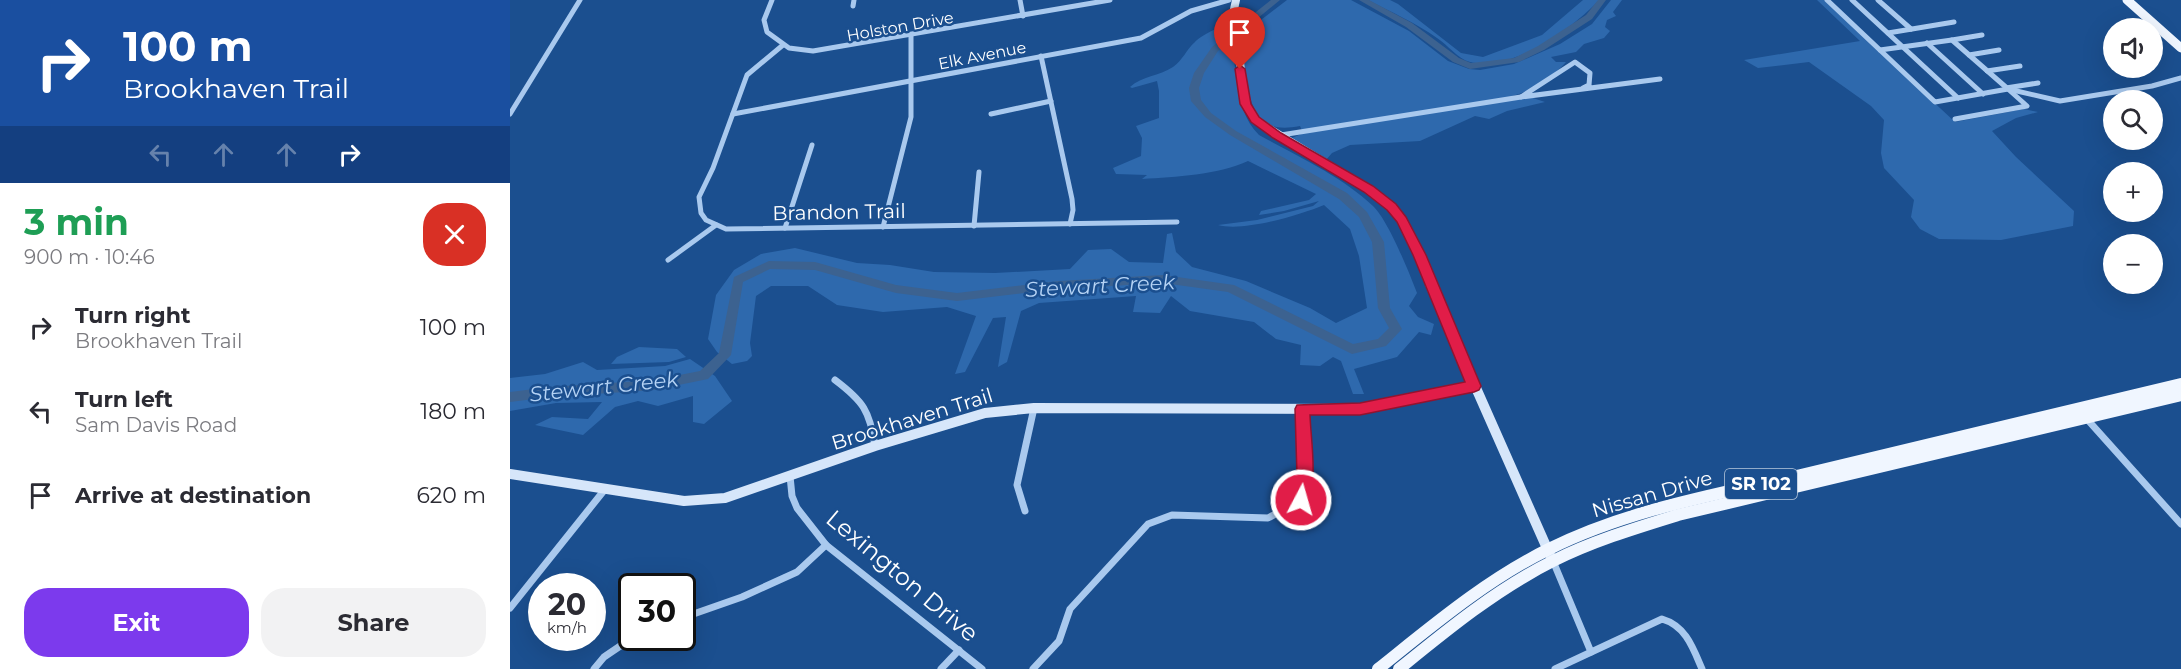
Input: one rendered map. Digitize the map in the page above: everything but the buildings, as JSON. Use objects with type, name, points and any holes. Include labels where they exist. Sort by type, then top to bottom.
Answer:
[{"type":"main road","points":[[2127,0],[2181,48]]},
{"type":"main road","points":[[2134,0],[2181,43]]},
{"type":"main road","name":"Nissan Drive","points":[[1378,669],[1493,582],[1550,555],[1678,516],[2081,413],[2181,384]]},
{"type":"main road","name":"Nissan Drive","points":[[2081,413],[2181,395]]},
{"type":"main road","name":"Nissan Drive","points":[[1399,669],[1448,629],[1550,555]]},
{"type":"street","points":[[510,114],[580,0]]},
{"type":"street","points":[[668,260],[716,225],[706,220],[701,213],[699,197],[713,168],[747,75],[783,45],[767,32],[764,20],[772,0]]},
{"type":"street","points":[[853,6],[854,0]]},
{"type":"street","points":[[1020,0],[1023,16]]},
{"type":"street","name":"Holston Drive","points":[[783,45],[813,51],[1110,0]]},
{"type":"street","name":"Elk Avenue","points":[[733,114],[1141,38],[1191,11],[1229,0]]},
{"type":"street","points":[[1236,0],[1233,17],[1249,111],[1255,120],[1277,136],[1368,189],[1392,207],[1402,220],[1592,652]]},
{"type":"street","points":[[1827,0],[1935,102],[2038,83]]},
{"type":"street","points":[[1852,0],[1958,98]]},
{"type":"street","points":[[1878,0],[1911,29]]},
{"type":"street","points":[[1887,33],[1954,22]]},
{"type":"street","points":[[1880,50],[1982,35]]},
{"type":"street","points":[[883,227],[911,117],[910,36]]},
{"type":"street","points":[[1952,40],[2027,106],[1955,119]]},
{"type":"street","points":[[1927,43],[1983,94]]},
{"type":"street","points":[[1969,55],[1999,50]]},
{"type":"street","points":[[1041,56],[1073,204],[1070,224]]},
{"type":"street","points":[[1521,96],[1575,62],[1590,73],[1589,85],[1583,88]]},
{"type":"street","points":[[1987,71],[2020,66]]},
{"type":"street","points":[[1277,136],[1521,96],[1660,78]]},
{"type":"street","points":[[2007,88],[2060,101],[2152,86],[2181,78]]},
{"type":"street","points":[[991,114],[1051,100]]},
{"type":"street","points":[[785,228],[812,145]]},
{"type":"street","points":[[974,226],[979,172]]},
{"type":"street","name":"Brandon Trail","points":[[716,225],[726,229],[1177,222]]},
{"type":"street","points":[[835,380],[861,399],[871,421],[875,446]]},
{"type":"street","name":"Brookhaven Trail","points":[[510,474],[684,501],[725,498],[875,446],[985,412],[1034,408],[1360,409],[1474,386]]},
{"type":"street","points":[[1025,510],[1017,485],[1034,408]]},
{"type":"street","points":[[1033,669],[1059,641],[1070,609],[1148,524],[1172,515],[1268,518],[1301,500],[1305,476],[1302,409]]},
{"type":"street","points":[[2081,413],[2181,524]]},
{"type":"street","name":"Lexington Drive","points":[[790,477],[792,496],[797,508],[826,545],[982,669]]},
{"type":"street","points":[[510,608],[606,488]]},
{"type":"street","points":[[696,613],[742,597],[797,572],[826,545]]},
{"type":"street","points":[[1555,669],[1662,619],[1671,620],[1680,627],[1702,669]]},
{"type":"street","points":[[594,669],[604,657],[618,648]]},
{"type":"street","points":[[941,669],[959,650]]},
{"type":"shaded area","points":[[1287,0],[1351,0],[1409,31],[1448,61],[1469,69],[1480,70],[1514,64],[1560,44],[1592,24],[1611,0],[1622,0],[1613,12],[1616,16],[1607,20],[1605,27],[1610,31],[1604,38],[1584,44],[1576,52],[1551,57],[1556,62],[1566,62],[1542,83],[1512,96],[1530,97],[1545,102],[1507,111],[1489,119],[1475,116],[1420,141],[1350,145],[1332,153],[1326,160],[1290,139],[1303,133],[1300,126],[1276,127],[1260,118],[1255,111],[1248,90],[1241,35]]},
{"type":"shaded area","points":[[1368,0],[1390,0],[1461,53],[1483,57],[1542,35],[1583,0],[1599,0],[1574,23],[1540,46],[1504,61],[1487,63],[1466,60],[1429,33]]},
{"type":"shaded area","points":[[1817,0],[1824,0],[1955,122],[2024,109],[2038,112],[2016,118],[1992,131],[2016,157],[2074,211],[2073,226],[2001,240],[1939,239],[1920,229],[1911,217],[1914,200],[1884,168],[1881,153],[1884,120],[1871,106],[1809,62],[1758,68],[1744,60],[1860,41]]},
{"type":"shaded area","points":[[1228,17],[1239,95],[1250,123],[1259,135],[1348,185],[1373,206],[1391,234],[1417,293],[1409,306],[1418,317],[1434,324],[1431,335],[1419,332],[1397,357],[1354,369],[1364,394],[1353,394],[1341,361],[1333,357],[1320,366],[1300,365],[1301,345],[1276,339],[1254,322],[1190,311],[1171,296],[1160,313],[1133,312],[1136,296],[1039,303],[1021,311],[1007,362],[998,367],[1006,317],[993,318],[965,372],[955,374],[976,316],[947,307],[883,312],[837,305],[808,286],[771,286],[756,296],[750,343],[752,356],[747,361],[732,364],[717,352],[708,339],[716,295],[734,270],[761,254],[795,248],[857,263],[890,265],[934,272],[995,273],[1070,269],[1088,250],[1111,249],[1129,262],[1163,263],[1167,234],[1172,233],[1176,252],[1192,267],[1246,281],[1310,308],[1336,323],[1367,308],[1359,256],[1350,229],[1324,205],[1287,218],[1257,224],[1229,227],[1218,225],[1257,220],[1313,206],[1319,201],[1259,215],[1261,211],[1309,200],[1316,194],[1248,161],[1210,172],[1142,179],[1147,175],[1116,174],[1113,168],[1141,156],[1142,138],[1136,126],[1159,118],[1157,81],[1130,87],[1140,80],[1173,67],[1197,40],[1224,26]]},
{"type":"shaded area","points":[[639,347],[677,349],[686,357],[669,362],[611,364],[617,357]]},
{"type":"shaded area","points":[[690,359],[715,376],[732,401],[704,424],[693,422],[693,396],[658,406],[638,401],[615,407],[583,435],[535,425],[552,417],[588,419],[602,402],[556,403],[510,411],[510,378],[545,374],[583,362],[597,370],[665,366]]},
{"type":"waterway","name":"Stewart Creek","points":[[510,397],[654,385],[704,375],[725,355],[738,280],[769,265],[815,266],[896,289],[957,297],[1059,285],[1163,279],[1230,288],[1352,349],[1382,343],[1396,329],[1384,308],[1378,242],[1363,215],[1343,196],[1233,133],[1208,115],[1196,101],[1194,88],[1199,73],[1215,49],[1276,0]]},
{"type":"waterway","name":"Stewart Creek","points":[[1363,0],[1409,25],[1456,60],[1470,66],[1516,60],[1541,48],[1589,17],[1602,0]]},
{"type":"route","points":[[1240,69],[1246,104],[1255,120],[1277,136],[1380,197],[1402,220],[1474,386],[1360,409],[1302,409],[1305,476],[1301,500]]}]
